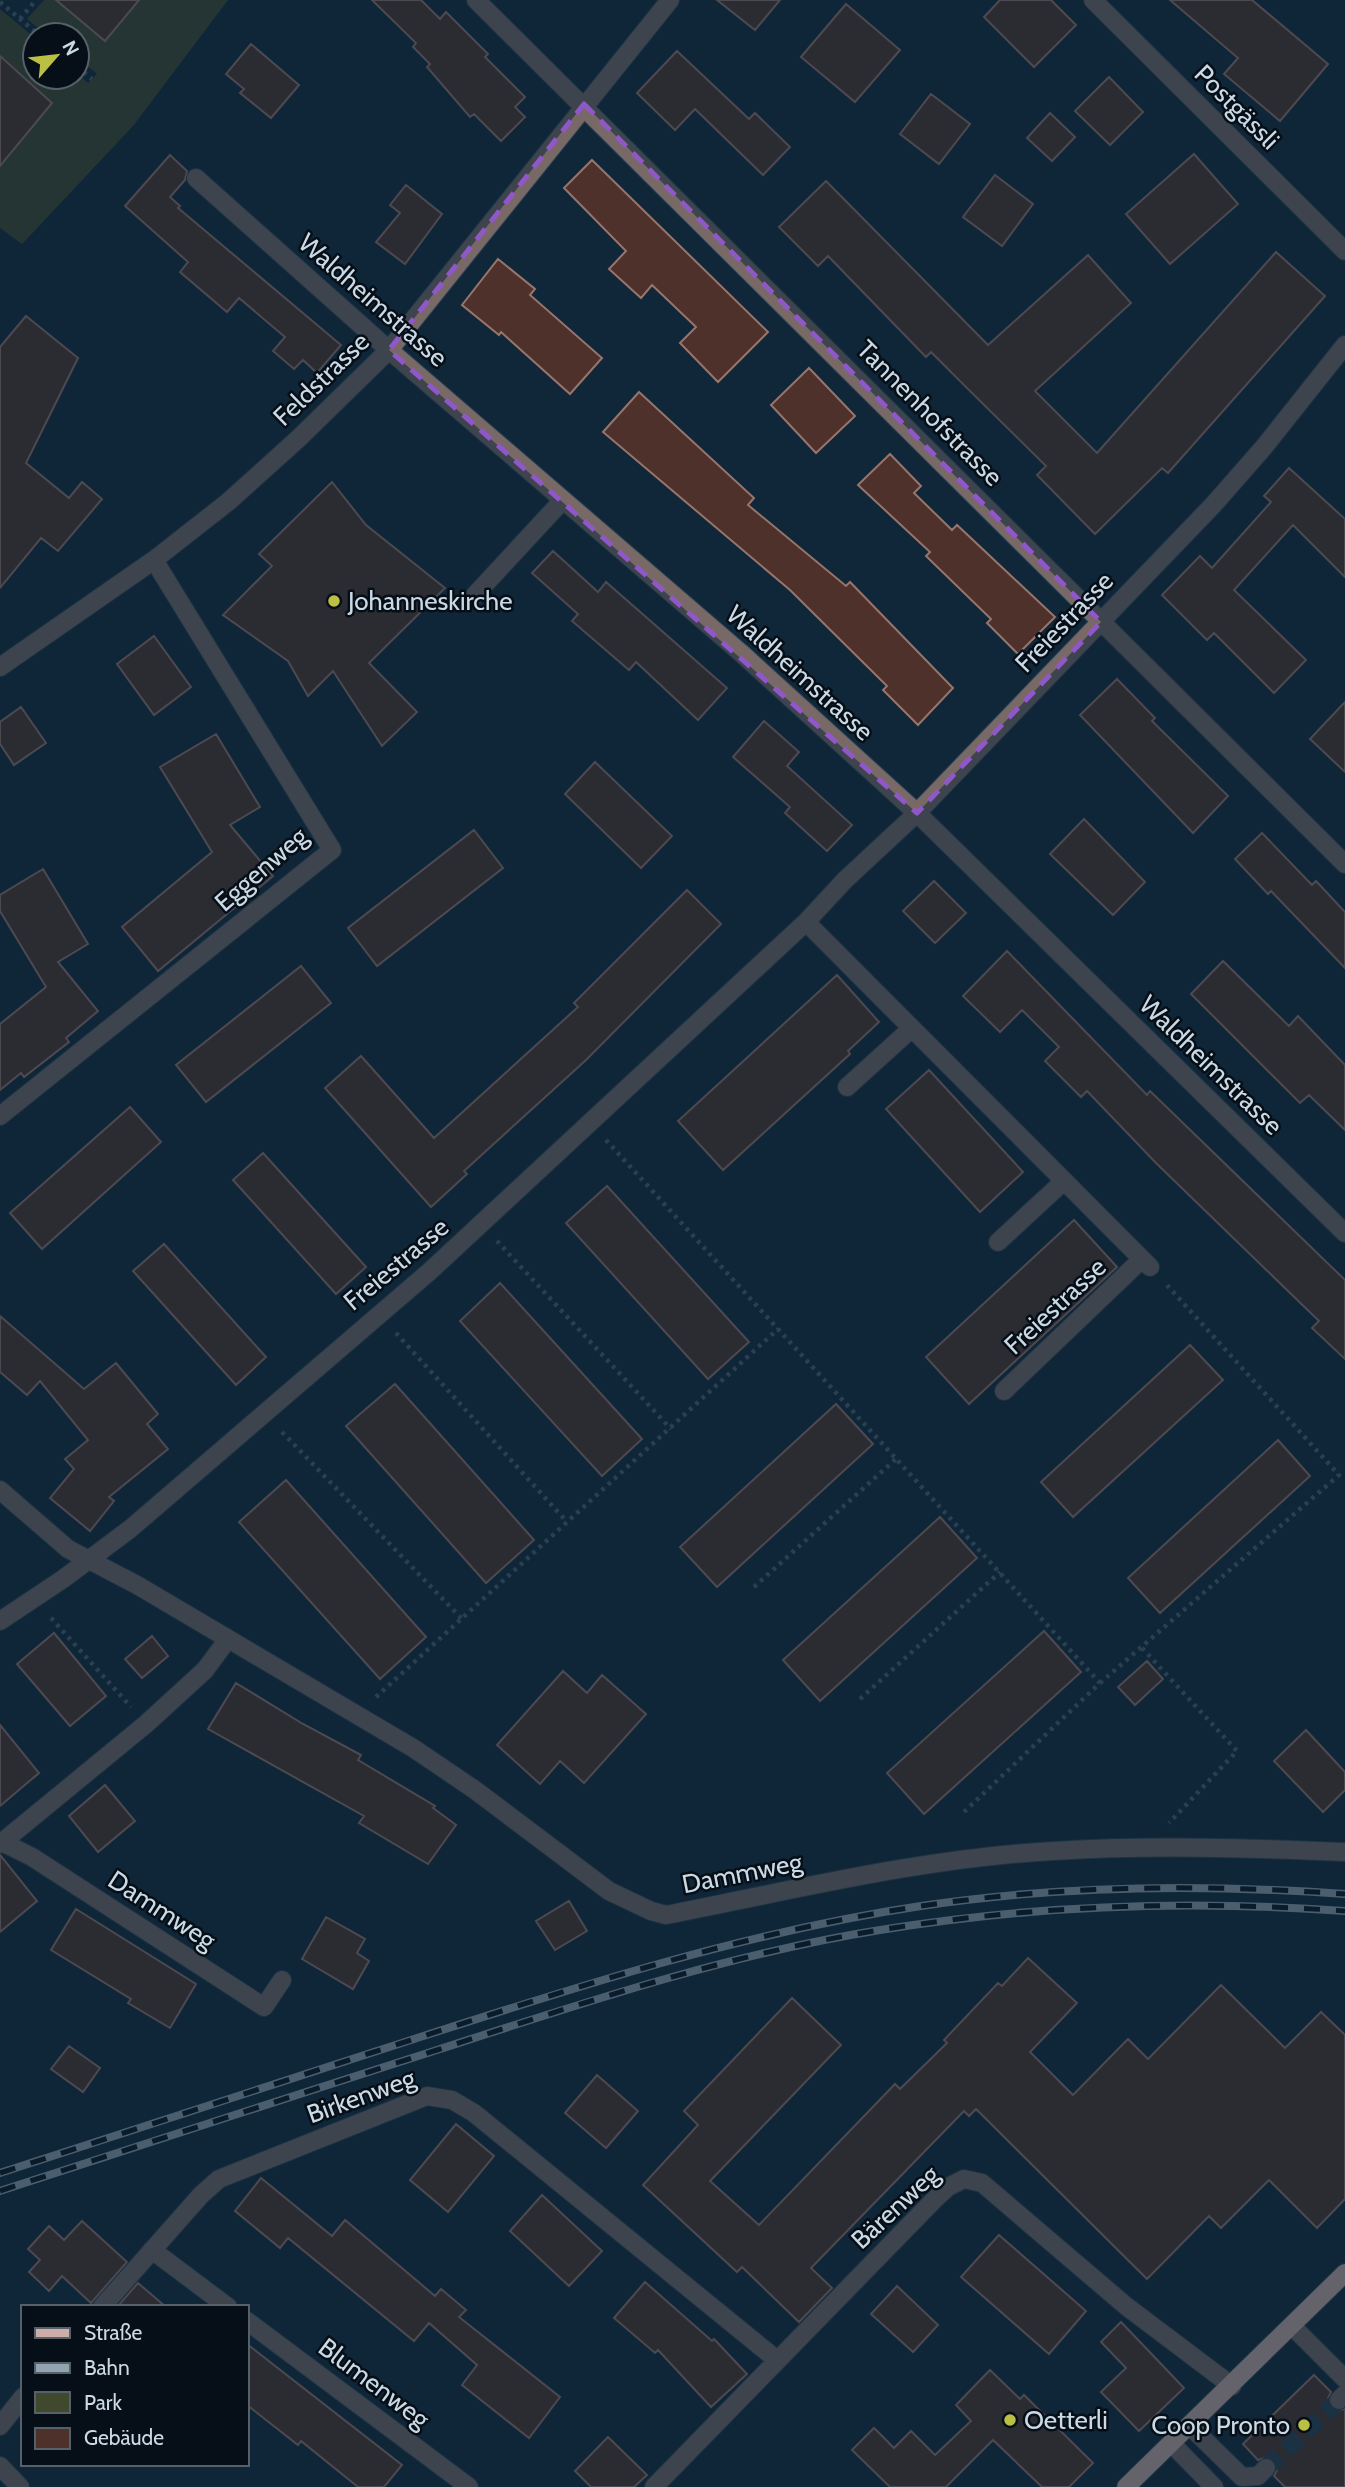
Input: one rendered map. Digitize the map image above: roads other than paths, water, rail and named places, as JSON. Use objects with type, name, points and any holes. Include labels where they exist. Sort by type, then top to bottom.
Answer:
[{"type":"main road","points":[[1126,2487],[1191,2427],[1345,2273]]},
{"type":"street","name":"Tannenhofstrasse","points":[[477,0],[1345,864]]},
{"type":"street","name":"Feldstrasse","points":[[0,667],[154,560],[289,447],[388,350],[670,0]]},
{"type":"street","name":"Postgässli","points":[[1093,0],[1345,251]]},
{"type":"street","name":"Waldheimstrasse","points":[[196,178],[388,350],[741,653],[918,813],[1345,1233]]},
{"type":"street","name":"Freiestrasse","points":[[0,1621],[88,1561],[482,1225],[589,1122],[806,922],[845,880],[918,813],[1056,665],[1101,622],[1264,447],[1345,345]]},
{"type":"street","points":[[474,596],[562,501]]},
{"type":"street","name":"Eggenweg","points":[[0,1116],[332,850],[154,560]]},
{"type":"street","name":"Freiestrasse","points":[[806,922],[1146,1263],[1004,1391]]},
{"type":"street","points":[[847,1087],[911,1029]]},
{"type":"street","points":[[998,1242],[1064,1181]]},
{"type":"street","points":[[0,1490],[68,1549],[88,1561]]},
{"type":"street","name":"Dammweg","points":[[88,1561],[137,1585],[356,1715],[475,1790],[609,1891],[651,1911],[666,1915],[907,1867],[1051,1851],[1146,1847],[1345,1852]]},
{"type":"street","name":"Dammweg","points":[[228,1639],[205,1670],[146,1724],[1,1843],[32,1857],[264,2007],[282,1980]]},
{"type":"street","name":"Birkenweg","points":[[104,2305],[201,2195],[233,2171],[427,2096],[452,2100],[474,2113],[777,2361]]},
{"type":"street","name":"Bärenweg","points":[[654,2487],[934,2200],[964,2179],[982,2183],[1126,2306],[1232,2386]]},
{"type":"street","points":[[152,2250],[225,2305]]},
{"type":"street","name":"Blumenweg","points":[[248,2322],[469,2487]]},
{"type":"street","points":[[1292,2326],[1345,2379]]},
{"type":"street","points":[[0,2426],[21,2400]]},
{"type":"street","points":[[1191,2427],[1242,2477],[1258,2476],[1266,2468]]},
{"type":"street","points":[[1172,2444],[1214,2487]]},
{"type":"street","points":[[0,2466],[20,2487]]},
{"type":"tunnel","points":[[1266,2468],[1339,2400]]},
{"type":"railway","points":[[0,2173],[537,2000],[663,1962],[791,1930],[921,1906],[1080,1890],[1186,1888],[1345,1894]]},
{"type":"railway","points":[[0,2191],[657,1981],[824,1940],[938,1922],[1054,1910],[1228,1906],[1345,1911]]},
{"type":"place","name":"Johanneskirche","points":[[334,601]]},
{"type":"place","name":"Oetterli","points":[[1010,2420]]},
{"type":"place","name":"Coop Pronto","points":[[1304,2425]]}]
